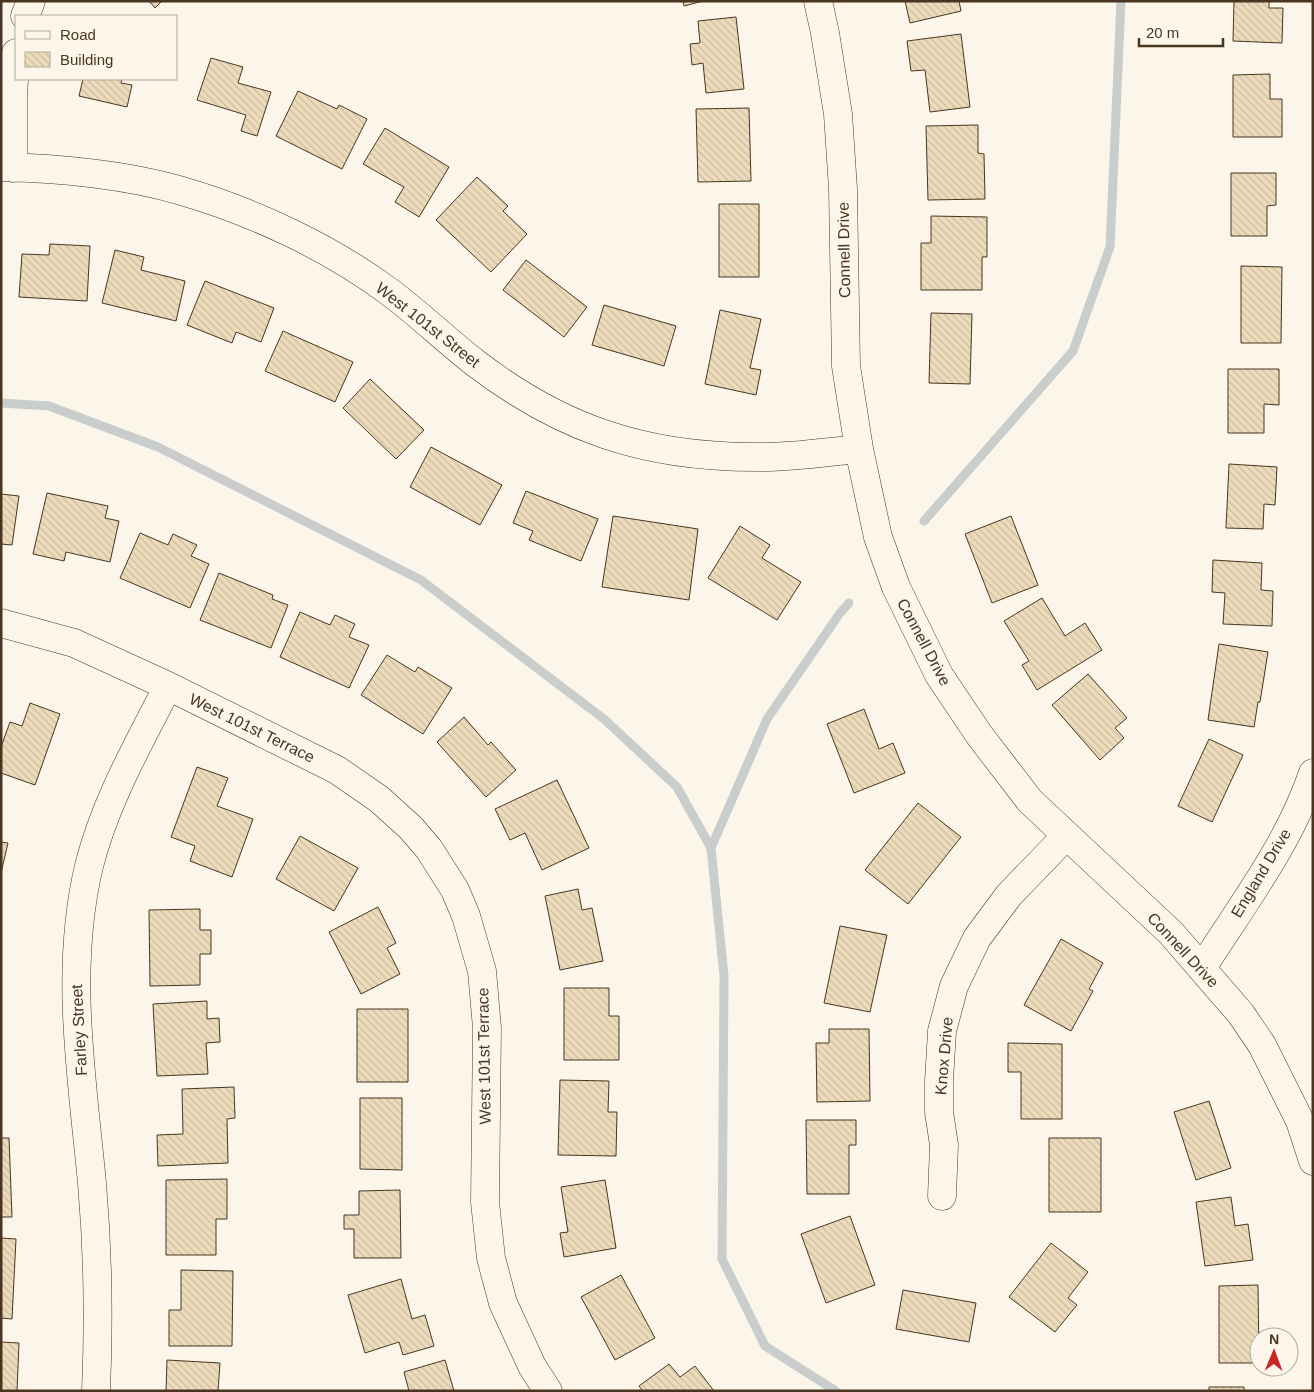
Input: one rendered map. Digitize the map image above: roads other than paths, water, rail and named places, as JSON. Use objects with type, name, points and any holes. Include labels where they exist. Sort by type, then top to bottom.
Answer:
[{"type":"street","points":[[25,15],[31,1]]},
{"type":"street","name":"Connell Drive","points":[[818,1],[838,114],[843,189],[846,366],[859,449],[878,538],[893,579],[939,675],[980,736],[1030,801],[1170,933],[1241,1014],[1262,1045],[1300,1121],[1313,1161]]},
{"type":"street","points":[[7,168],[15,67]]},
{"type":"street","name":"West 101st Street","points":[[7,168],[112,176],[181,191],[262,220],[328,253],[390,293],[474,362],[510,388],[553,412],[604,434],[667,451],[700,456],[758,458],[859,449]]},
{"type":"street","name":"West 101st Terrace","points":[[1,623],[74,643],[168,686],[337,770],[380,799],[411,828],[429,849],[454,890],[466,916],[482,971],[487,1028],[485,1202],[491,1258],[503,1303],[532,1366],[548,1391]]},
{"type":"street","name":"Farley Street","points":[[96,1391],[98,1338],[96,1258],[92,1184],[83,1101],[75,986],[80,916],[89,865],[110,800],[168,686]]},
{"type":"street","name":"England Drive","points":[[1202,968],[1280,848],[1304,798],[1313,773]]},
{"type":"street","name":"Knox Drive","points":[[942,1196],[944,1145],[939,1112],[939,1081],[942,1031],[954,986],[977,938],[1009,895],[1066,836]]},
{"type":"waterway","points":[[924,521],[1073,351],[1110,247],[1121,1]]},
{"type":"waterway","points":[[1,403],[49,406],[158,447],[421,580],[604,719],[677,787],[711,848],[724,976],[722,1259],[765,1346],[836,1391]]},
{"type":"waterway","points":[[711,848],[767,719],[840,613],[849,603]]}]
